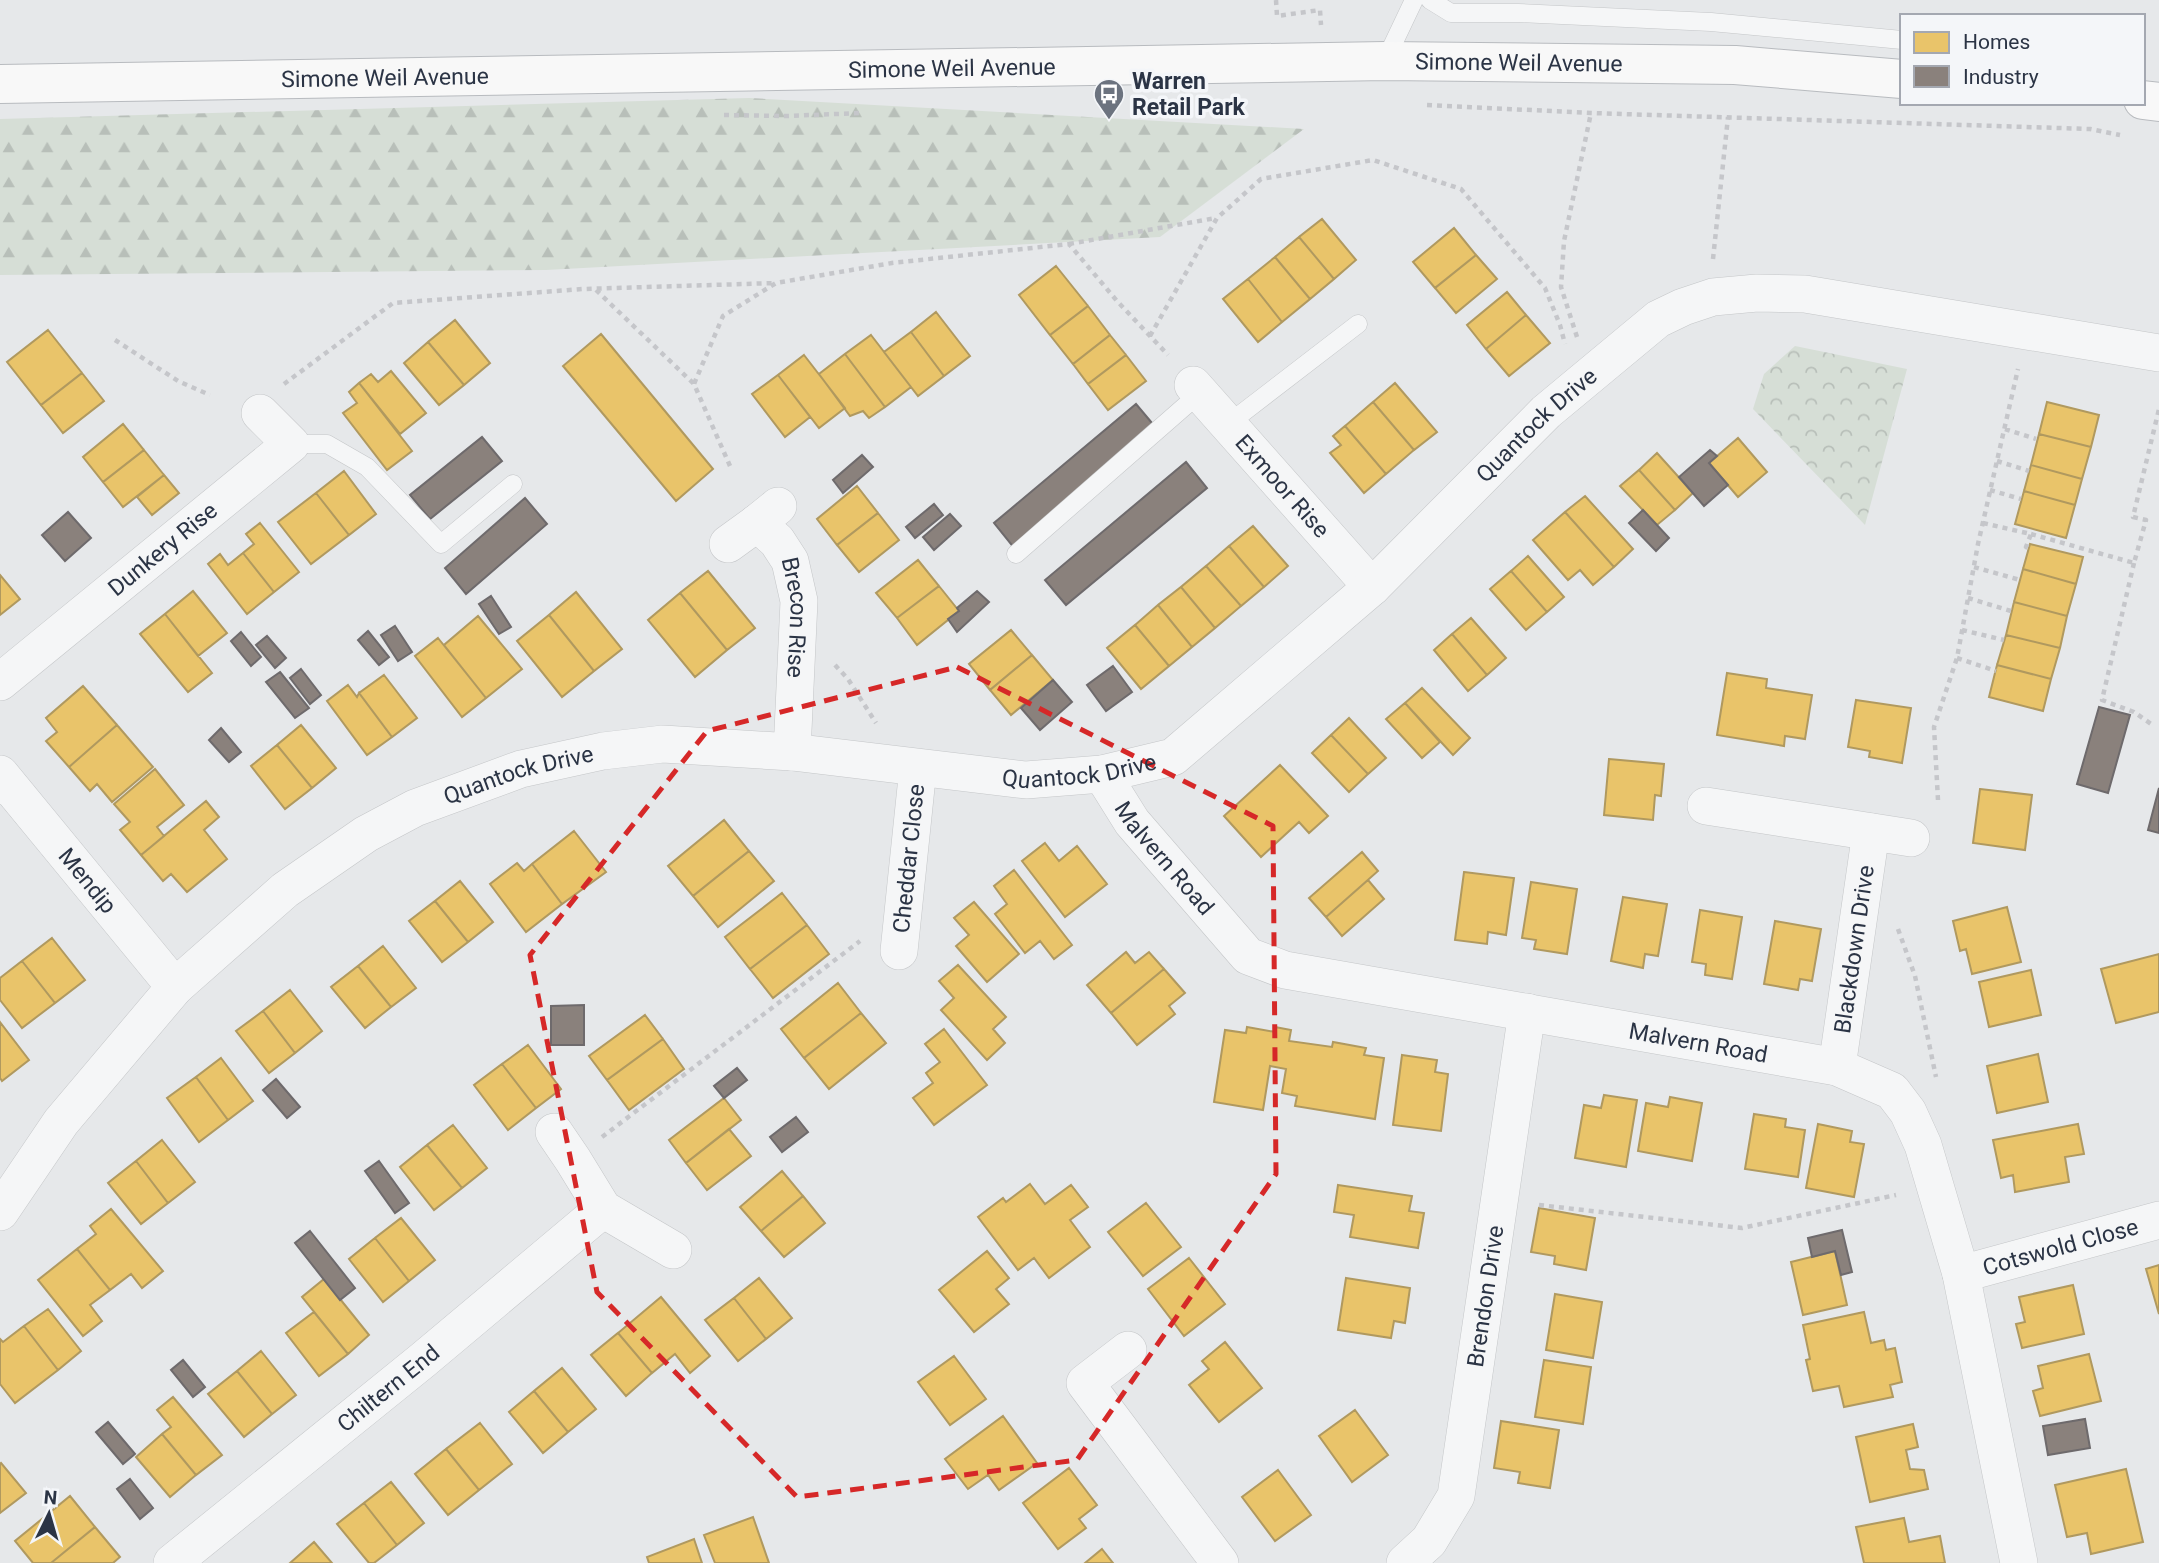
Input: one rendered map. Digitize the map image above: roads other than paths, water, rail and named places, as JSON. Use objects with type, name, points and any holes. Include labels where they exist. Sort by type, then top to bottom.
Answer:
[{"type":"highway","name":"Simone Weil Avenue","points":[[0,84],[1385,61],[1735,65],[1900,79]]},
{"type":"street","name":"Quantock Drive","points":[[3,1201],[61,1122],[175,987],[285,890],[366,834],[415,808],[491,778],[603,751],[663,744],[792,752],[1026,780],[1102,774],[1173,757],[1372,587],[1546,412],[1579,362],[1683,307],[1713,297],[1756,293],[1805,294],[2159,353]]},
{"type":"street","name":"Exmoor Rise","points":[[1188,379],[1372,587]]},
{"type":"street","points":[[260,412],[291,444]]},
{"type":"street","name":"Dunkery Rise","points":[[0,682],[291,444]]},
{"type":"street","name":"Brecon Rise","points":[[754,524],[777,541],[790,561],[799,601],[792,752]]},
{"type":"street","name":"Cheddar Close","points":[[899,951],[918,768]]},
{"type":"street","name":"Mendip","points":[[0,774],[175,987]]},
{"type":"street","name":"Malvern Road","points":[[1102,774],[1132,822],[1248,956],[1286,970],[1838,1067],[1892,1091],[1908,1112],[1923,1145],[1961,1274],[2019,1563]]},
{"type":"street","name":"Blackdown Drive","points":[[1706,806],[1911,838]]},
{"type":"street","name":"Blackdown Drive","points":[[1838,1067],[1871,832]]},
{"type":"street","name":"Brendon Drive","points":[[1405,1563],[1429,1541],[1457,1496],[1527,1012]]},
{"type":"street","points":[[564,1146],[603,1209],[673,1250]]},
{"type":"street","name":"Chiltern End","points":[[172,1563],[402,1377],[603,1209]]},
{"type":"street","name":"Cotswold Close","points":[[1961,1274],[2159,1220]]},
{"type":"street","points":[[1128,1350],[1084,1383],[1220,1563]]},
{"type":"lane","points":[[1385,61],[1414,0]]},
{"type":"lane","points":[[1430,0],[1451,13],[1518,13],[1711,22],[1900,40]]},
{"type":"lane","points":[[1228,424],[1358,324]]},
{"type":"lane","points":[[1016,554],[1188,379]]},
{"type":"lane","points":[[291,444],[327,444],[367,467],[441,544],[513,484]]},
{"type":"place","name":"Warren Retail Park","points":[[1109,121]]}]
